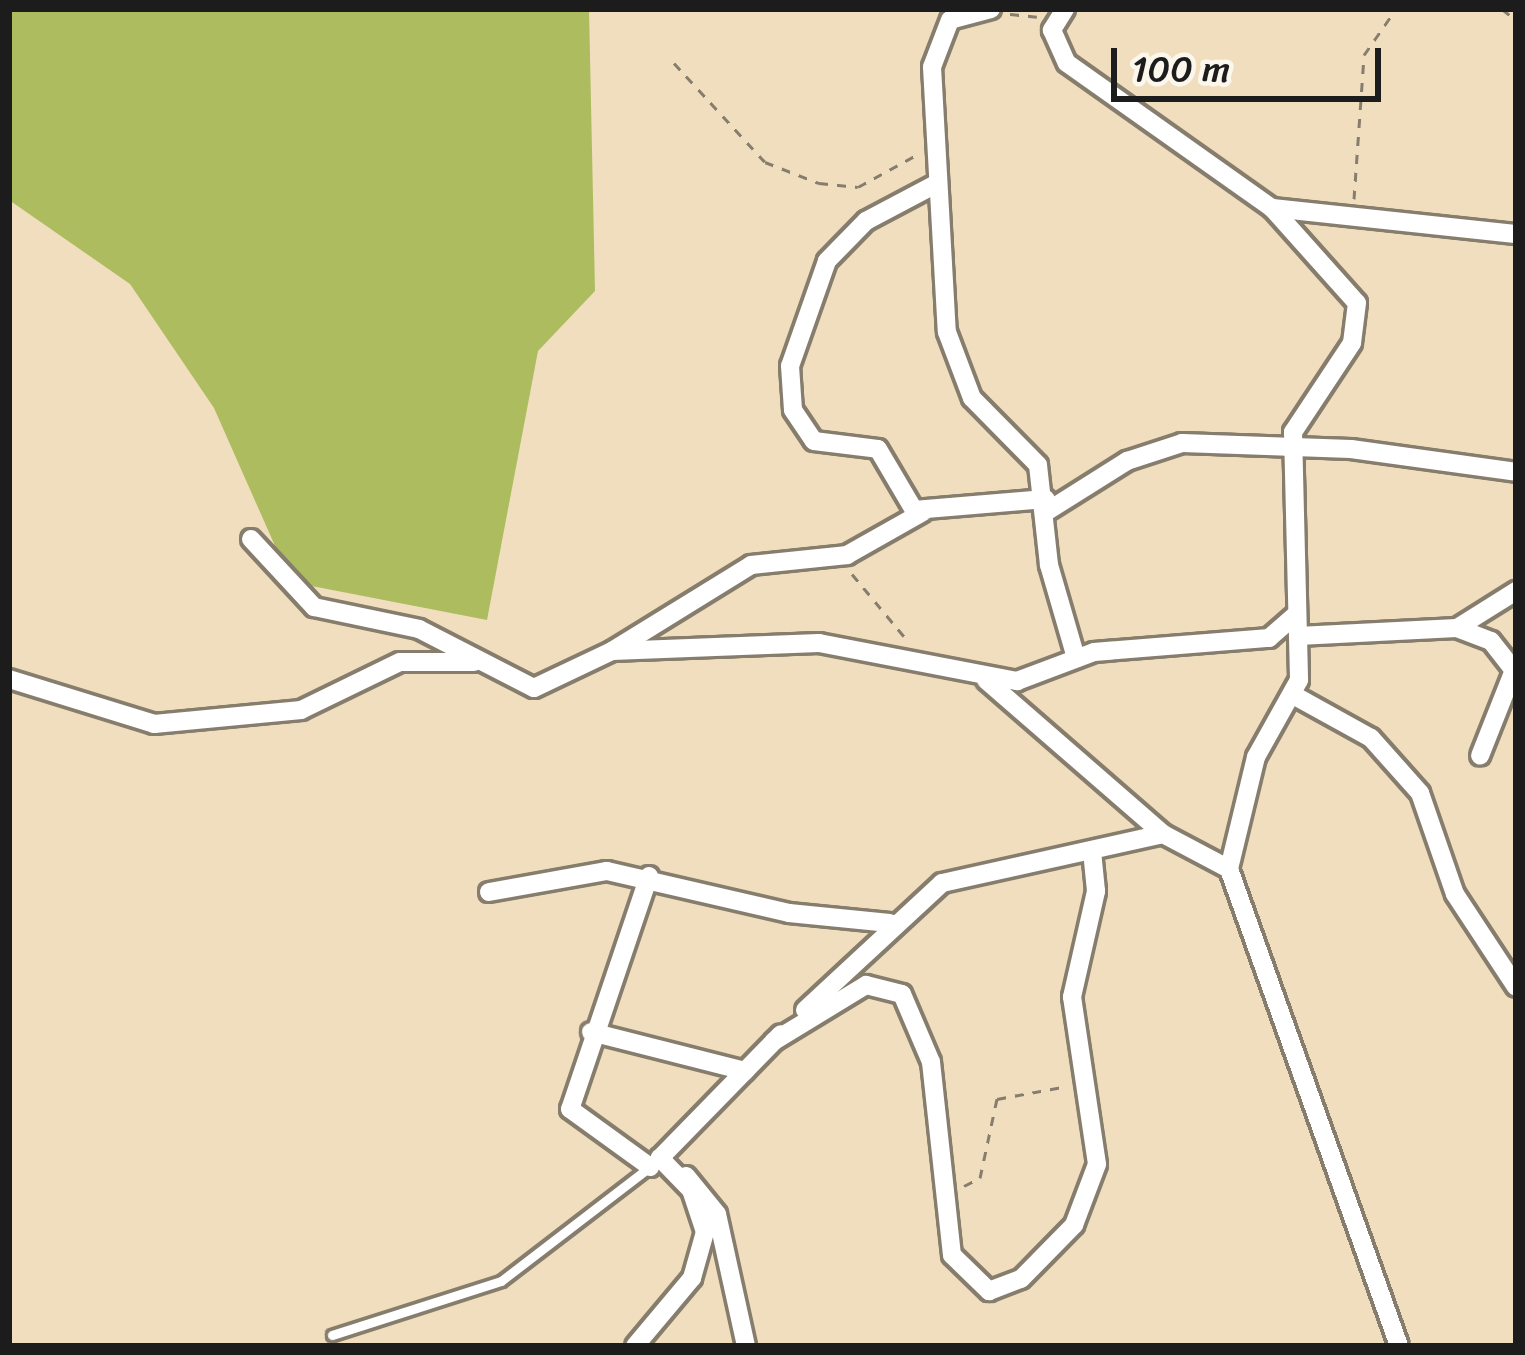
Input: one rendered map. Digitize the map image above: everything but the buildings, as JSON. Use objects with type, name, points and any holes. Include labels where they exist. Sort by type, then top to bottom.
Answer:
[{"type":"street","points":[[992,9],[942,27],[932,147],[956,366],[972,398],[1028,446],[1046,506],[1076,658]]},
{"type":"street","points":[[1059,14],[1060,54],[1086,80],[1272,208],[1346,283],[1359,314],[1290,449],[1298,636],[1294,696],[1256,757],[1229,868],[1399,1346]]},
{"type":"street","points":[[922,512],[878,449],[810,439],[789,378],[837,247],[934,185]]},
{"type":"street","points":[[1272,208],[1516,234]]},
{"type":"street","points":[[251,539],[314,607],[418,629],[482,664],[543,688],[751,565],[843,556],[922,512],[1046,506],[1162,447],[1290,449],[1516,472]]},
{"type":"street","points":[[1457,628],[1516,591]]},
{"type":"street","points":[[612,651],[837,644],[986,680],[1037,677],[1076,658],[1269,638],[1295,615]]},
{"type":"street","points":[[1298,636],[1457,628],[1491,641],[1514,670],[1480,756]]},
{"type":"street","points":[[9,679],[154,724],[302,710],[400,662],[482,664]]},
{"type":"street","points":[[986,680],[1163,834],[1229,868]]},
{"type":"street","points":[[1294,696],[1370,738],[1420,793],[1455,894],[1516,987]]},
{"type":"street","points":[[655,1162],[890,922],[980,869],[1163,834]]},
{"type":"street","points":[[774,1041],[857,988],[892,986],[931,1063],[942,1189],[958,1264],[989,1291],[1021,1279],[1074,1225],[1094,1180],[1087,1080],[1072,998],[1096,891],[1092,851]]},
{"type":"street","points":[[489,892],[579,873],[649,876],[789,913],[890,922]]},
{"type":"street","points":[[649,876],[591,1032],[574,1118],[711,1197],[746,1346]]},
{"type":"street","points":[[591,1032],[745,1071]]},
{"type":"street","points":[[635,1346],[702,1252],[701,1212],[676,1173]]},
{"type":"street","points":[[1377,1346],[1390,1324]]},
{"type":"lane","points":[[332,1336],[501,1281],[655,1162]]},
{"type":"path","points":[[992,9],[1059,14]]},
{"type":"path","points":[[1350,213],[1365,144],[1364,56],[1396,9]]},
{"type":"path","points":[[1502,9],[1516,20]]},
{"type":"path","points":[[674,63],[765,162],[819,183],[858,187],[932,147]]},
{"type":"path","points":[[843,556],[916,649]]},
{"type":"path","points":[[942,1189],[980,1178],[997,1099],[1087,1080]]},
{"type":"green space","points":[[9,9],[589,9],[595,291],[538,351],[487,620],[291,582],[214,408],[130,284],[9,200]]}]
